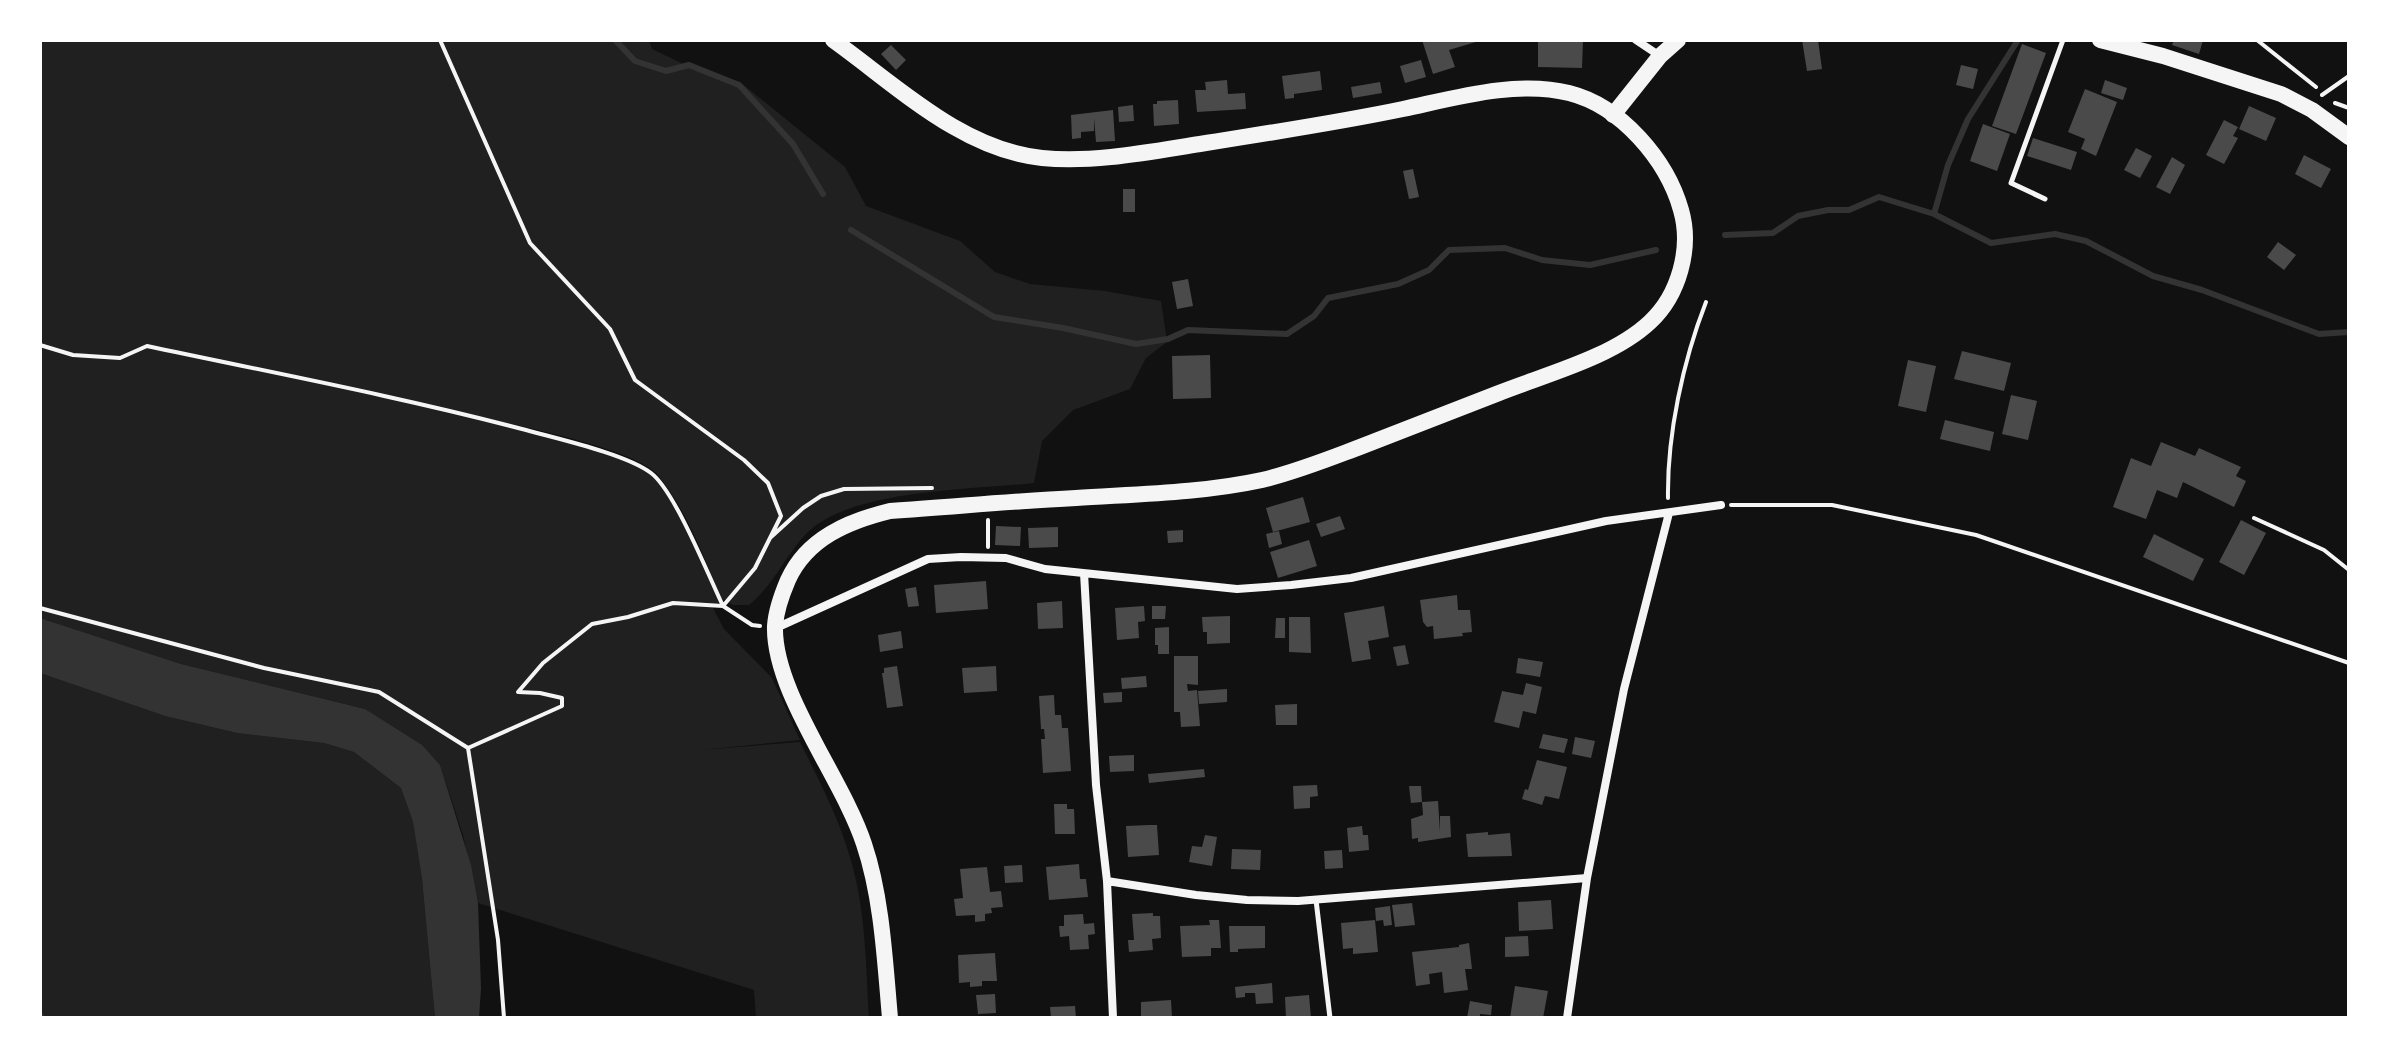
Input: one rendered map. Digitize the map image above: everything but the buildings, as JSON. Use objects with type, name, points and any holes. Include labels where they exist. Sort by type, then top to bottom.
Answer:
[{"type":"main road","points":[[833,40],[935,115],[995,147],[1040,158],[1143,153],[1506,91],[1540,89],[1571,93],[1613,115],[1631,129],[1654,156],[1678,200],[1684,220],[1681,266],[1674,292],[1659,313],[1639,333],[1561,369],[1305,467],[1259,480],[1199,489],[890,511],[856,519],[832,531],[802,558],[782,593],[775,629],[782,672],[865,845],[873,880],[890,1018]]},
{"type":"main road","points":[[1613,115],[1660,56],[1678,40]]},
{"type":"main road","points":[[2100,40],[2163,56],[2281,94],[2312,110],[2349,137]]},
{"type":"street","points":[[1636,40],[1660,56]]},
{"type":"street","points":[[775,629],[928,559],[1006,558],[1045,569],[1237,589],[1351,578],[1606,521],[1721,505]]},
{"type":"street","points":[[1567,1018],[1587,878],[1624,689],[1669,513]]},
{"type":"street","points":[[1084,573],[1096,785],[1107,881],[1113,1018]]},
{"type":"street","points":[[1107,881],[1247,900],[1316,899],[1587,878]]},
{"type":"lane","points":[[2045,199],[2011,183],[2063,40]]},
{"type":"lane","points":[[1316,899],[1330,1018]]},
{"type":"path","points":[[440,40],[530,243],[610,329],[635,380],[744,460],[768,483],[781,516],[770,538]]},
{"type":"path","points":[[2257,40],[2316,87]]},
{"type":"path","points":[[2319,98],[2349,76]]},
{"type":"path","points":[[1669,513],[1667,467],[1689,344],[1706,302]]},
{"type":"path","points":[[40,345],[73,355],[120,358],[147,346],[449,409],[627,461],[653,474],[677,509],[723,606]]},
{"type":"path","points":[[1721,505],[1832,505],[1976,535],[2349,663]]},
{"type":"path","points":[[2254,518],[2324,550],[2349,570]]},
{"type":"path","points":[[988,519],[988,548]]},
{"type":"path","points":[[468,748],[562,706],[562,698],[518,692],[543,663],[592,624],[673,603],[723,606],[752,625],[775,629]]},
{"type":"path","points":[[40,608],[264,668],[379,692],[468,748],[498,940],[504,1018]]},
{"type":"shaded area","points":[[40,40],[649,40],[652,49],[698,71],[740,82],[845,167],[866,206],[960,241],[995,272],[1030,284],[1105,291],[1161,301],[1167,342],[1146,358],[1130,389],[1073,410],[1042,441],[1034,483],[913,494],[851,508],[826,519],[806,534],[765,589],[749,605],[733,605],[722,599],[713,608],[724,629],[772,678],[800,740],[701,750],[800,742],[838,822],[854,872],[863,926],[869,1018],[756,1018],[754,990],[478,903],[463,835],[440,765],[365,709],[181,664],[40,618]],"holes":[[[489,419],[603,448],[645,465],[657,474],[684,514],[717,588],[677,509],[653,474],[627,461]]]},
{"type":"shaded area","points":[[40,618],[181,664],[365,709],[422,745],[440,765],[471,865],[478,903],[479,1018],[435,1018],[422,879],[413,822],[401,788],[354,752],[324,743],[237,733],[165,716],[40,673]]},
{"type":"shaded area","points":[[40,673],[165,716],[237,733],[324,743],[354,752],[401,788],[413,822],[422,879],[435,1018],[40,1018]]},
{"type":"waterway","points":[[615,40],[635,61],[666,71],[689,65],[739,85],[793,144],[823,194]]},
{"type":"waterway","points":[[1934,214],[1948,165],[1968,119],[2018,40]]},
{"type":"waterway","points":[[1725,235],[1773,233],[1798,216],[1828,210],[1849,210],[1879,197],[1934,214],[1991,243],[2055,234],[2086,241],[2153,276],[2202,290],[2319,334],[2349,332]]},
{"type":"waterway","points":[[851,230],[994,317],[1136,344],[1168,339],[1188,330],[1287,334],[1314,316],[1328,298],[1398,284],[1429,270],[1449,250],[1505,248],[1542,260],[1590,265],[1656,250]]}]
